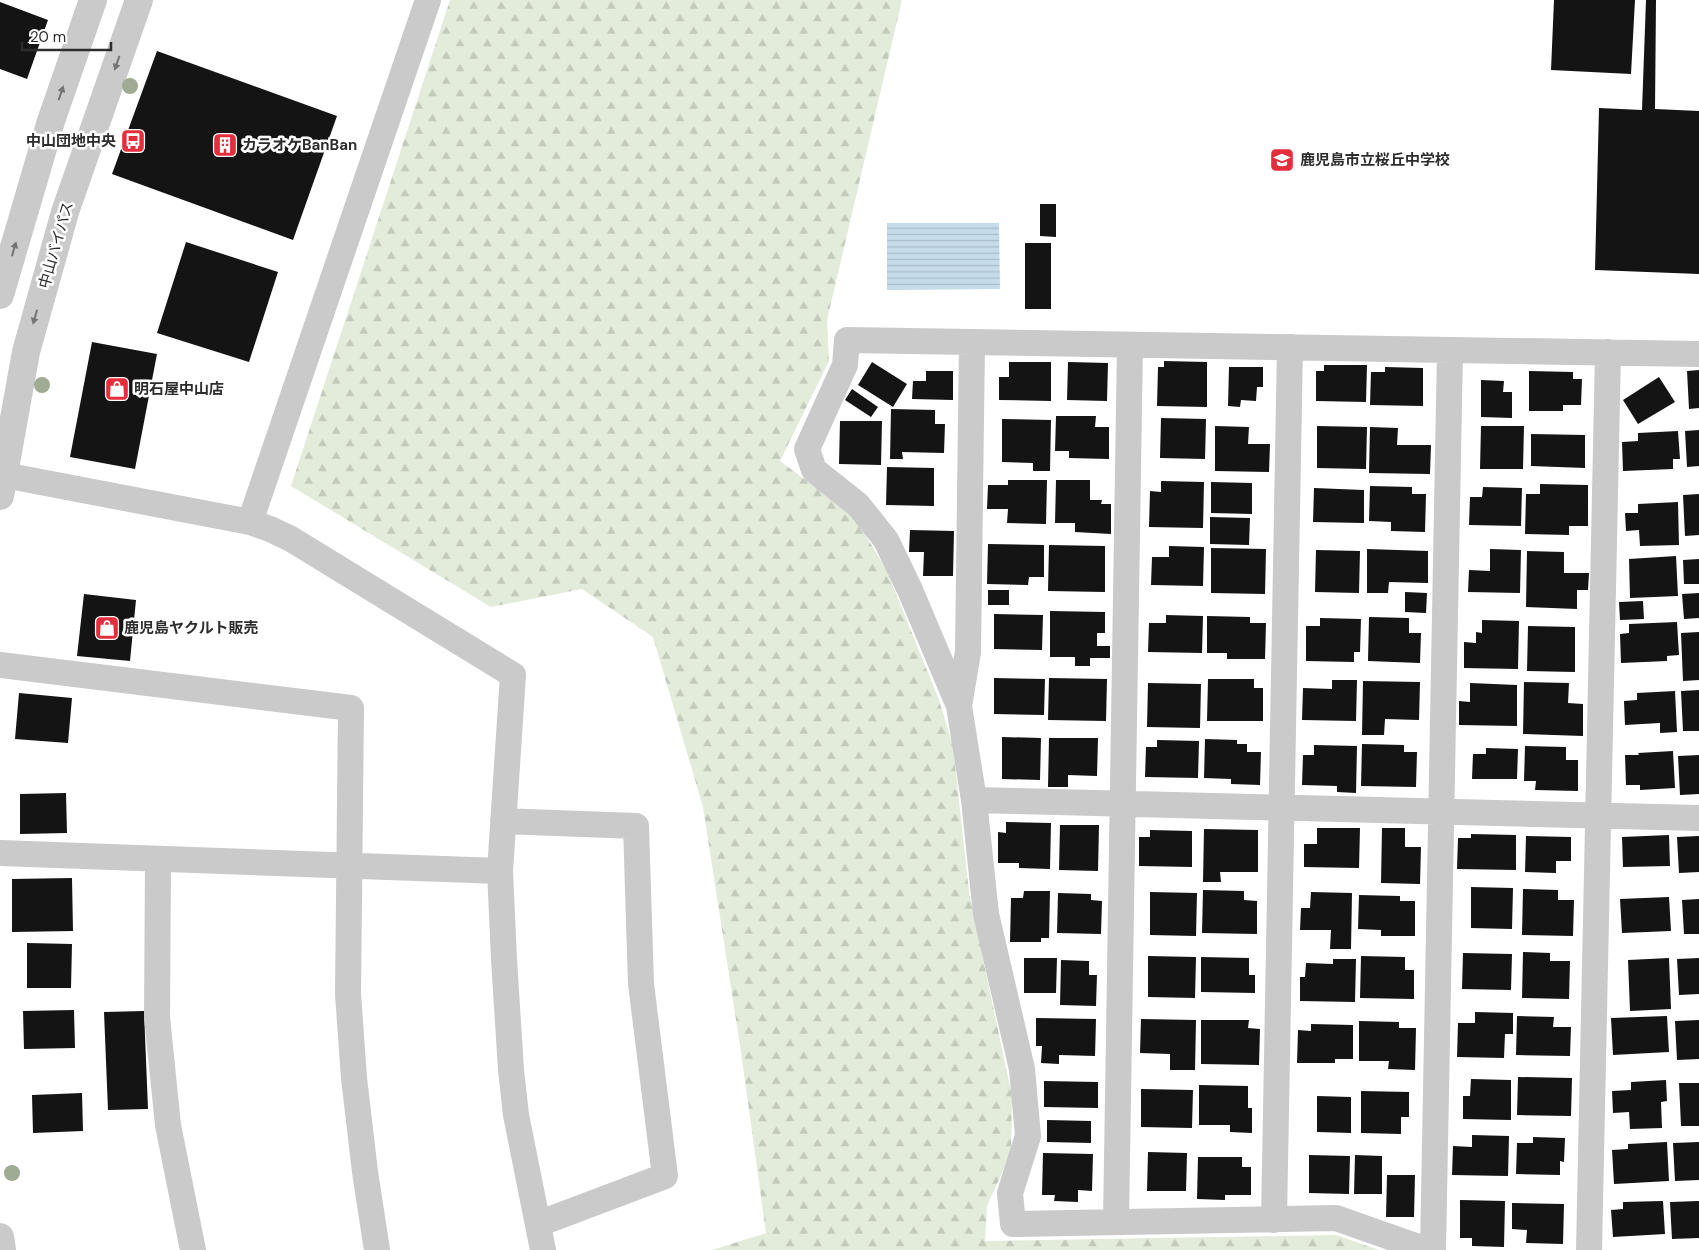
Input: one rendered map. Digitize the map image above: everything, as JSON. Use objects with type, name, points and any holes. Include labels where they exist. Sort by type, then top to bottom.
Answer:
[{"type":"street","points":[[0,295],[51,121],[93,0]]},
{"type":"street","name":"中山バイパス","points":[[1,482],[26,352],[64,212],[139,0]]},
{"type":"street","points":[[250,522],[428,0]]},
{"type":"street","points":[[1427,1250],[1336,1218],[1012,1224],[1010,1192],[1028,1136],[1022,1069],[986,914],[974,800],[959,706],[910,590],[886,540],[858,505],[814,470],[807,449],[845,365],[847,340],[1699,354]]},
{"type":"street","points":[[959,706],[968,652],[972,342]]},
{"type":"street","points":[[1116,1222],[1130,345]]},
{"type":"street","points":[[1274,1220],[1290,347]]},
{"type":"street","points":[[1433,1250],[1450,350]]},
{"type":"street","points":[[1589,1250],[1608,352]]},
{"type":"street","points":[[1,482],[250,522],[270,529],[291,539],[513,675],[500,871],[511,1070],[516,1115],[543,1250]]},
{"type":"street","points":[[0,665],[351,708],[348,994],[365,1172],[377,1250]]},
{"type":"street","points":[[974,800],[1699,818]]},
{"type":"street","points":[[503,821],[636,826],[641,984],[665,1176],[538,1224]]},
{"type":"street","points":[[0,853],[500,871]]},
{"type":"street","points":[[158,859],[157,1017],[168,1125],[192,1250]]},
{"type":"street","points":[[0,1237],[2,1250]]},
{"type":"green space","points":[[450,0],[902,0],[827,320],[829,361],[780,461],[854,516],[886,569],[939,700],[953,746],[969,892],[1012,1096],[1011,1153],[987,1206],[985,1241],[1336,1235],[1379,1250],[712,1250],[766,1233],[741,1052],[703,807],[653,637],[582,589],[491,607],[291,486]]},
{"type":"water","points":[[887,223],[999,223],[1000,289],[887,290]]},
{"type":"building","points":[[1554,0],[1635,0],[1631,74],[1551,70]]},
{"type":"building","points":[[1646,0],[1656,0],[1655,109],[1699,111],[1699,274],[1595,270],[1599,108],[1642,110]]},
{"type":"building","points":[[0,2],[48,20],[27,79],[0,69]]},
{"type":"building","name":"カラオケBanBan","points":[[157,51],[337,116],[293,240],[112,174]]},
{"type":"building","points":[[1040,204],[1056,204],[1056,237],[1040,236]]},
{"type":"building","points":[[186,242],[278,272],[249,362],[157,333]]},
{"type":"building","points":[[1025,243],[1051,243],[1051,309],[1025,309]]},
{"type":"building","name":"明石屋中山店","points":[[92,342],[157,354],[135,469],[70,457]]},
{"type":"building","points":[[1164,361],[1207,362],[1207,407],[1157,406],[1158,367],[1164,367]]},
{"type":"building","points":[[872,362],[907,384],[893,407],[858,385]]},
{"type":"building","points":[[1009,362],[1051,362],[1051,401],[999,400],[999,377],[1009,377]]},
{"type":"building","points":[[1068,362],[1108,363],[1107,401],[1067,400]]},
{"type":"building","points":[[1324,365],[1367,365],[1366,402],[1316,401],[1316,371],[1324,371]]},
{"type":"building","points":[[1229,367],[1263,367],[1263,387],[1257,387],[1256,401],[1241,400],[1240,407],[1228,406]]},
{"type":"building","points":[[1385,367],[1423,368],[1423,406],[1370,405],[1371,372],[1385,372]]},
{"type":"building","points":[[1699,370],[1699,408],[1689,409],[1687,371]]},
{"type":"building","points":[[926,371],[953,371],[953,400],[912,399],[913,381],[926,381]]},
{"type":"building","points":[[1529,371],[1573,372],[1573,379],[1582,379],[1581,405],[1563,405],[1563,411],[1529,411]]},
{"type":"building","points":[[1659,377],[1675,402],[1638,424],[1623,400]]},
{"type":"building","points":[[1481,380],[1504,381],[1503,392],[1512,392],[1512,418],[1481,417]]},
{"type":"building","points":[[852,389],[878,407],[871,417],[845,400]]},
{"type":"building","points":[[891,409],[935,410],[935,424],[945,424],[944,453],[902,452],[903,459],[890,459]]},
{"type":"building","points":[[1056,416],[1096,416],[1095,427],[1109,427],[1109,459],[1069,458],[1069,451],[1055,451]]},
{"type":"building","points":[[1161,418],[1206,419],[1205,459],[1160,458]]},
{"type":"building","points":[[1002,419],[1051,420],[1050,471],[1033,471],[1033,463],[1002,462]]},
{"type":"building","points":[[840,421],[882,421],[881,465],[839,464]]},
{"type":"building","points":[[1215,426],[1249,427],[1248,444],[1270,444],[1269,472],[1215,471]]},
{"type":"building","points":[[1317,426],[1367,427],[1366,469],[1317,468]]},
{"type":"building","points":[[1481,426],[1524,426],[1523,469],[1480,469]]},
{"type":"building","points":[[1370,427],[1398,428],[1397,445],[1431,445],[1430,474],[1369,473]]},
{"type":"building","points":[[1699,430],[1699,466],[1687,467],[1685,431]]},
{"type":"building","points":[[1678,431],[1680,459],[1673,459],[1673,469],[1623,471],[1622,442],[1638,441],[1638,433]]},
{"type":"building","points":[[1531,434],[1585,435],[1585,468],[1531,466]]},
{"type":"building","points":[[887,467],[934,468],[934,506],[886,505]]},
{"type":"building","points":[[1008,480],[1047,480],[1046,524],[1007,523],[1008,509],[987,509],[988,485],[1008,485]]},
{"type":"building","points":[[1056,480],[1090,480],[1090,500],[1102,500],[1101,504],[1111,504],[1111,534],[1075,532],[1075,523],[1055,523]]},
{"type":"building","points":[[1161,481],[1204,482],[1203,528],[1149,527],[1150,491],[1161,492]]},
{"type":"building","points":[[1211,482],[1252,483],[1252,514],[1211,513]]},
{"type":"building","points":[[1540,484],[1588,485],[1588,526],[1569,526],[1569,535],[1525,534],[1526,494],[1540,494]]},
{"type":"building","points":[[1370,486],[1412,487],[1412,494],[1426,494],[1425,532],[1391,531],[1391,522],[1369,521]]},
{"type":"building","points":[[1483,487],[1522,488],[1521,526],[1469,525],[1470,497],[1482,497]]},
{"type":"building","points":[[1314,488],[1364,490],[1364,523],[1313,522]]},
{"type":"building","points":[[1699,494],[1699,535],[1685,536],[1683,495]]},
{"type":"building","points":[[1678,502],[1679,545],[1640,546],[1639,530],[1626,531],[1625,513],[1638,513],[1638,504]]},
{"type":"building","points":[[1210,517],[1250,518],[1249,545],[1210,544]]},
{"type":"building","points":[[910,530],[954,531],[953,576],[923,576],[924,552],[909,552]]},
{"type":"building","points":[[988,544],[1044,545],[1044,577],[1029,577],[1028,585],[987,584]]},
{"type":"building","points":[[1049,545],[1105,546],[1105,592],[1048,591]]},
{"type":"building","points":[[1169,546],[1204,547],[1203,586],[1151,585],[1152,557],[1169,557]]},
{"type":"building","points":[[1211,548],[1266,549],[1265,594],[1211,593]]},
{"type":"building","points":[[1367,549],[1428,551],[1428,583],[1389,582],[1388,593],[1367,593]]},
{"type":"building","points":[[1490,549],[1521,550],[1520,593],[1468,592],[1469,570],[1490,571]]},
{"type":"building","points":[[1316,550],[1360,551],[1359,593],[1315,592]]},
{"type":"building","points":[[1527,551],[1564,552],[1564,573],[1589,573],[1588,590],[1577,590],[1577,609],[1526,607]]},
{"type":"building","points":[[1676,556],[1678,596],[1630,598],[1629,559]]},
{"type":"building","points":[[1699,559],[1699,584],[1684,584],[1683,560]]},
{"type":"building","points":[[988,590],[1009,590],[1009,605],[988,605]]},
{"type":"building","points":[[1405,592],[1427,593],[1426,613],[1405,612]]},
{"type":"building","points":[[1699,593],[1699,618],[1684,619],[1682,594]]},
{"type":"building","name":"鹿児島ヤクルト販売","points":[[84,594],[136,600],[130,661],[77,656]]},
{"type":"building","points":[[1643,601],[1644,619],[1620,620],[1619,602]]},
{"type":"building","points":[[1050,611],[1105,612],[1105,633],[1097,633],[1097,646],[1110,646],[1110,658],[1090,658],[1090,666],[1075,666],[1075,657],[1050,657]]},
{"type":"building","points":[[994,614],[1043,615],[1042,650],[994,649]]},
{"type":"building","points":[[1166,615],[1203,616],[1202,653],[1148,652],[1149,623],[1166,623]]},
{"type":"building","points":[[1207,616],[1250,617],[1250,623],[1266,623],[1265,659],[1227,659],[1227,653],[1207,653]]},
{"type":"building","points":[[1369,617],[1409,618],[1409,633],[1421,633],[1420,663],[1368,661]]},
{"type":"building","points":[[1320,618],[1361,619],[1360,652],[1354,652],[1354,662],[1306,661],[1306,626],[1320,626]]},
{"type":"building","points":[[1482,620],[1519,621],[1518,669],[1464,668],[1464,642],[1476,643],[1476,632],[1482,633]]},
{"type":"building","points":[[1677,622],[1679,655],[1667,656],[1667,661],[1621,663],[1620,634],[1629,633],[1629,624]]},
{"type":"building","points":[[1528,626],[1575,627],[1575,672],[1527,671]]},
{"type":"building","points":[[1699,632],[1699,680],[1683,681],[1681,633]]},
{"type":"building","points":[[994,678],[1045,679],[1044,715],[994,714]]},
{"type":"building","points":[[1049,678],[1107,679],[1106,721],[1048,720]]},
{"type":"building","points":[[1208,679],[1254,679],[1254,688],[1263,688],[1263,721],[1207,721]]},
{"type":"building","points":[[1332,680],[1357,680],[1356,721],[1302,720],[1303,688],[1332,689]]},
{"type":"building","points":[[1363,681],[1420,682],[1419,720],[1385,719],[1384,735],[1362,735]]},
{"type":"building","points":[[1524,682],[1569,683],[1568,703],[1583,704],[1583,736],[1523,734]]},
{"type":"building","points":[[1148,683],[1201,684],[1200,728],[1147,727]]},
{"type":"building","points":[[1470,683],[1517,685],[1517,726],[1459,725],[1459,701],[1470,702]]},
{"type":"building","points":[[1699,690],[1699,731],[1683,731],[1681,691]]},
{"type":"building","points":[[1675,691],[1677,732],[1660,733],[1660,723],[1625,725],[1624,701],[1637,700],[1637,693]]},
{"type":"building","points":[[19,693],[72,698],[68,743],[15,739]]},
{"type":"building","points":[[1002,737],[1041,738],[1040,780],[1002,779]]},
{"type":"building","points":[[1049,738],[1098,738],[1097,776],[1068,775],[1068,787],[1048,787]]},
{"type":"building","points":[[1205,739],[1237,740],[1237,744],[1247,744],[1247,752],[1261,752],[1260,785],[1231,784],[1231,779],[1204,778]]},
{"type":"building","points":[[1157,740],[1199,741],[1198,778],[1145,777],[1146,747],[1157,747]]},
{"type":"building","points":[[1362,744],[1404,745],[1404,752],[1417,752],[1416,787],[1361,786]]},
{"type":"building","points":[[1314,745],[1357,746],[1356,793],[1337,792],[1337,786],[1302,785],[1303,755],[1314,755]]},
{"type":"building","points":[[1525,746],[1566,747],[1566,760],[1578,760],[1578,791],[1535,790],[1536,781],[1524,781]]},
{"type":"building","points":[[1486,748],[1518,749],[1517,779],[1472,779],[1473,754],[1486,754]]},
{"type":"building","points":[[1673,751],[1675,788],[1640,790],[1640,785],[1626,785],[1625,755]]},
{"type":"building","points":[[1699,755],[1699,794],[1680,795],[1678,756]]},
{"type":"building","points":[[66,793],[67,833],[20,834],[20,794]]},
{"type":"building","points":[[1006,822],[1051,823],[1050,869],[1019,868],[1019,863],[998,863],[998,832],[1006,833]]},
{"type":"building","points":[[1060,825],[1099,825],[1098,871],[1059,870]]},
{"type":"building","points":[[1317,828],[1360,828],[1359,868],[1304,867],[1304,844],[1317,844]]},
{"type":"building","points":[[1382,828],[1405,828],[1405,847],[1421,847],[1420,884],[1381,883]]},
{"type":"building","points":[[1204,829],[1258,830],[1258,872],[1220,872],[1221,882],[1203,882]]},
{"type":"building","points":[[1150,830],[1192,831],[1192,867],[1139,866],[1139,837],[1150,837]]},
{"type":"building","points":[[1471,834],[1516,835],[1516,870],[1457,869],[1458,838],[1471,838]]},
{"type":"building","points":[[1669,835],[1670,866],[1623,867],[1622,837]]},
{"type":"building","points":[[1526,836],[1571,837],[1571,861],[1556,861],[1556,873],[1525,872]]},
{"type":"building","points":[[1699,836],[1699,872],[1679,873],[1677,837]]},
{"type":"building","points":[[72,878],[73,931],[12,932],[12,879]]},
{"type":"building","points":[[1471,887],[1513,888],[1512,929],[1471,928]]},
{"type":"building","points":[[1523,889],[1558,890],[1558,900],[1574,900],[1573,936],[1522,935]]},
{"type":"building","points":[[1203,890],[1244,891],[1244,900],[1257,901],[1257,934],[1202,933]]},
{"type":"building","points":[[1024,891],[1050,891],[1049,938],[1041,938],[1041,942],[1010,942],[1011,898],[1023,898]]},
{"type":"building","points":[[1150,892],[1197,893],[1196,936],[1150,935]]},
{"type":"building","points":[[1311,892],[1352,893],[1351,949],[1330,949],[1331,930],[1300,930],[1301,908],[1310,908]]},
{"type":"building","points":[[1058,893],[1091,894],[1091,900],[1102,901],[1101,934],[1057,933]]},
{"type":"building","points":[[1359,895],[1400,896],[1400,901],[1415,901],[1415,936],[1381,936],[1381,930],[1358,929]]},
{"type":"building","points":[[1669,897],[1671,931],[1622,933],[1620,899]]},
{"type":"building","points":[[1699,899],[1699,934],[1684,934],[1682,900]]},
{"type":"building","points":[[27,943],[72,944],[71,988],[27,988]]},
{"type":"building","points":[[1523,952],[1550,953],[1550,961],[1570,961],[1569,999],[1522,998]]},
{"type":"building","points":[[1463,953],[1512,954],[1511,990],[1462,989]]},
{"type":"building","points":[[1148,956],[1196,957],[1195,998],[1148,997]]},
{"type":"building","points":[[1361,956],[1405,957],[1405,970],[1414,970],[1414,999],[1360,998]]},
{"type":"building","points":[[1201,957],[1249,958],[1249,975],[1255,975],[1255,993],[1201,992]]},
{"type":"building","points":[[1024,958],[1057,958],[1056,993],[1024,993]]},
{"type":"building","points":[[1669,958],[1671,1009],[1630,1011],[1628,960]]},
{"type":"building","points":[[1699,958],[1699,994],[1679,995],[1677,959]]},
{"type":"building","points":[[1333,959],[1356,959],[1355,1002],[1300,1001],[1300,977],[1305,977],[1306,963],[1333,964]]},
{"type":"building","points":[[1061,960],[1089,961],[1089,975],[1097,975],[1096,1006],[1060,1005]]},
{"type":"building","points":[[74,1010],[75,1048],[24,1049],[23,1011]]},
{"type":"building","points":[[144,1011],[148,1109],[108,1110],[104,1012]]},
{"type":"building","points":[[1475,1012],[1513,1013],[1513,1034],[1505,1034],[1504,1058],[1457,1057],[1458,1023],[1475,1023]]},
{"type":"building","points":[[1517,1016],[1554,1017],[1553,1027],[1571,1027],[1570,1056],[1516,1055]]},
{"type":"building","points":[[1667,1016],[1669,1052],[1613,1055],[1611,1018]]},
{"type":"building","points":[[1036,1018],[1096,1019],[1095,1056],[1059,1055],[1059,1064],[1041,1063],[1042,1046],[1036,1046]]},
{"type":"building","points":[[1141,1019],[1196,1020],[1195,1070],[1170,1070],[1170,1054],[1140,1053]]},
{"type":"building","points":[[1201,1020],[1249,1020],[1248,1028],[1260,1029],[1259,1065],[1201,1064]]},
{"type":"building","points":[[1699,1020],[1699,1059],[1677,1060],[1675,1021]]},
{"type":"building","points":[[1359,1021],[1399,1022],[1399,1028],[1416,1028],[1415,1070],[1388,1069],[1389,1061],[1359,1061]]},
{"type":"building","points":[[1311,1024],[1353,1025],[1353,1059],[1335,1059],[1335,1063],[1297,1063],[1298,1030],[1311,1031]]},
{"type":"building","points":[[1518,1077],[1572,1078],[1571,1116],[1517,1115]]},
{"type":"building","points":[[1471,1079],[1511,1080],[1511,1120],[1463,1119],[1463,1096],[1470,1096]]},
{"type":"building","points":[[1666,1080],[1667,1101],[1661,1102],[1662,1128],[1630,1129],[1629,1112],[1613,1113],[1612,1091],[1631,1090],[1631,1082]]},
{"type":"building","points":[[1044,1081],[1098,1082],[1098,1108],[1044,1107]]},
{"type":"building","points":[[1679,1083],[1699,1083],[1699,1126],[1681,1126]]},
{"type":"building","points":[[1199,1085],[1248,1086],[1248,1108],[1252,1108],[1252,1133],[1230,1132],[1230,1125],[1199,1125]]},
{"type":"building","points":[[1141,1089],[1193,1090],[1192,1128],[1141,1127]]},
{"type":"building","points":[[1361,1091],[1409,1092],[1409,1117],[1401,1117],[1401,1134],[1361,1133]]},
{"type":"building","points":[[82,1093],[83,1131],[33,1133],[32,1095]]},
{"type":"building","points":[[1317,1096],[1351,1097],[1351,1133],[1317,1132]]},
{"type":"building","points":[[1047,1120],[1091,1121],[1091,1143],[1047,1142]]},
{"type":"building","points":[[1472,1135],[1509,1136],[1508,1176],[1452,1175],[1453,1146],[1472,1147]]},
{"type":"building","points":[[1533,1137],[1565,1138],[1564,1162],[1560,1161],[1560,1175],[1516,1174],[1517,1143],[1533,1143]]},
{"type":"building","points":[[1667,1142],[1669,1181],[1614,1184],[1612,1150],[1628,1149],[1628,1144]]},
{"type":"building","points":[[1699,1142],[1699,1180],[1675,1181],[1673,1143]]},
{"type":"building","points":[[1148,1152],[1187,1153],[1186,1191],[1147,1191]]},
{"type":"building","points":[[1043,1153],[1093,1154],[1092,1191],[1078,1190],[1078,1202],[1054,1201],[1055,1195],[1042,1195]]},
{"type":"building","points":[[1309,1155],[1350,1156],[1349,1194],[1309,1193]]},
{"type":"building","points":[[1355,1155],[1382,1156],[1382,1194],[1354,1194]]},
{"type":"building","points":[[1198,1157],[1242,1157],[1242,1167],[1251,1167],[1251,1195],[1225,1195],[1225,1200],[1197,1199]]},
{"type":"building","points":[[1387,1175],[1415,1175],[1414,1217],[1386,1217]]},
{"type":"building","points":[[1460,1200],[1505,1201],[1504,1247],[1472,1246],[1472,1238],[1460,1238]]},
{"type":"building","points":[[1663,1201],[1665,1234],[1613,1237],[1611,1210],[1623,1209],[1623,1202]]},
{"type":"building","points":[[1699,1201],[1699,1238],[1672,1239],[1670,1202]]},
{"type":"building","points":[[1512,1203],[1564,1204],[1563,1244],[1526,1243],[1527,1230],[1512,1229]]},
{"type":"place","name":"中山団地中央","points":[[133,141]]},
{"type":"place","name":"カラオケBanBan","points":[[225,145]]},
{"type":"place","name":"鹿児島市立桜丘中学校","points":[[1282,160]]},
{"type":"place","name":"明石屋中山店","points":[[117,389]]},
{"type":"place","name":"鹿児島ヤクルト販売","points":[[107,628]]}]
